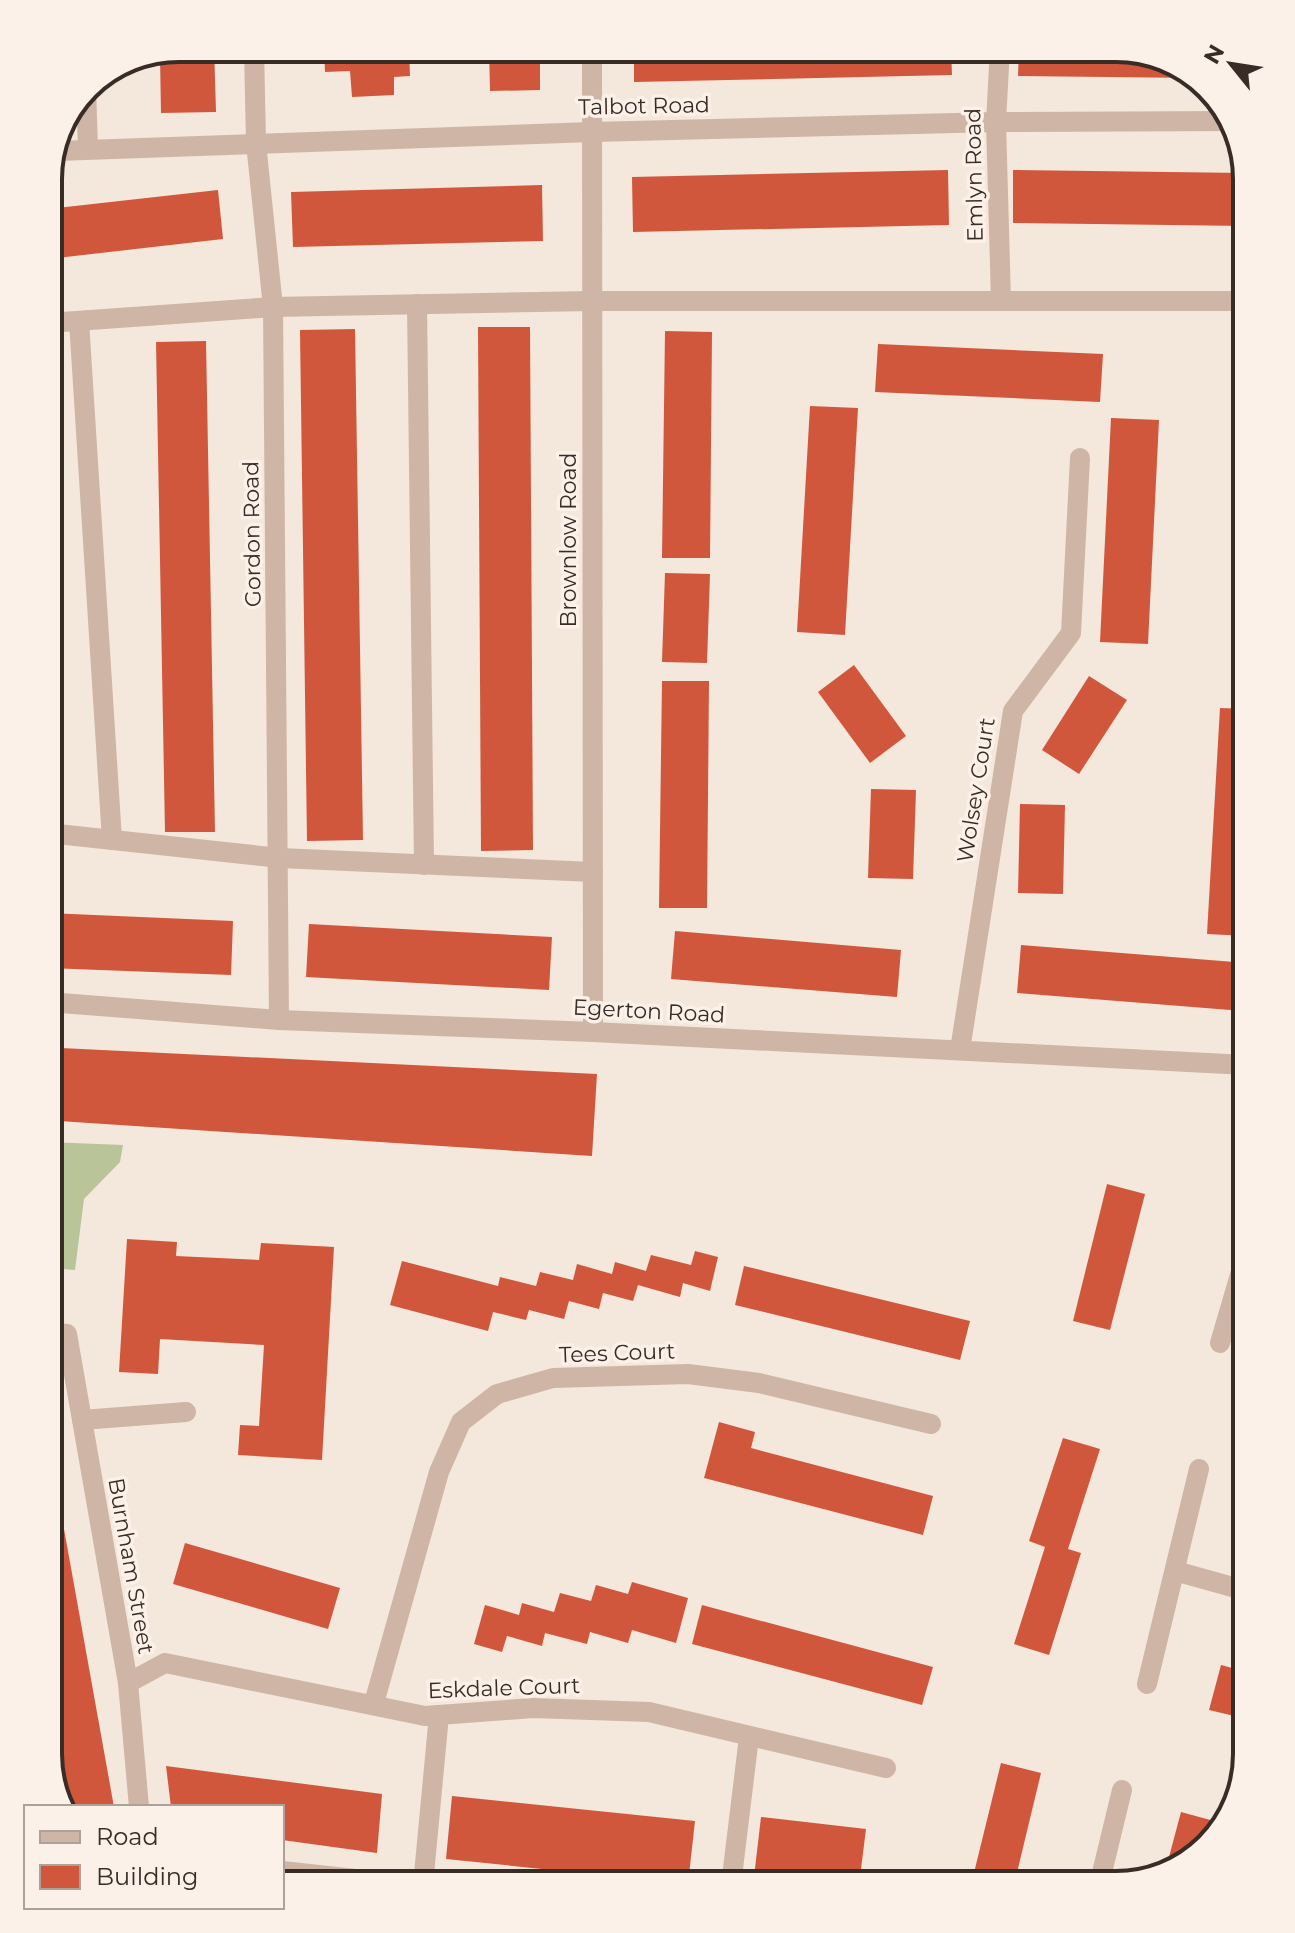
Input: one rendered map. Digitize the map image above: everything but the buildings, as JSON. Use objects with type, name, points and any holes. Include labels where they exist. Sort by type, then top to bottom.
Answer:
[{"type":"street","name":"Gordon Road","points":[[254,62],[256,143],[273,307],[279,1020]]},
{"type":"street","name":"Brownlow Road","points":[[592,62],[593,1032]]},
{"type":"street","name":"Emlyn Road","points":[[999,62],[996,122],[1001,301]]},
{"type":"street","points":[[87,108],[88,149]]},
{"type":"street","name":"Talbot Road","points":[[66,150],[592,132],[996,122],[1217,121]]},
{"type":"street","points":[[62,322],[273,307],[417,304],[1233,301]]},
{"type":"street","points":[[417,304],[424,865]]},
{"type":"street","points":[[79,321],[112,840]]},
{"type":"street","name":"Wolsey Court","points":[[960,1050],[1013,711],[1071,633],[1080,458]]},
{"type":"street","points":[[62,835],[280,858],[593,872]]},
{"type":"street","name":"Egerton Road","points":[[62,1003],[279,1020],[593,1032],[1233,1064]]},
{"type":"street","points":[[1220,1343],[1233,1299]]},
{"type":"street","name":"Burnham Street","points":[[62,1350],[82,1420],[128,1683],[139,1805]]},
{"type":"street","name":"Tees Court","points":[[374,1703],[439,1472],[461,1422],[497,1394],[553,1378],[688,1374],[759,1383],[931,1424]]},
{"type":"street","points":[[82,1420],[186,1412]]},
{"type":"street","points":[[1147,1684],[1199,1469]]},
{"type":"street","points":[[1175,1571],[1233,1587]]},
{"type":"street","name":"Eskdale Court","points":[[128,1683],[165,1663],[312,1695],[374,1703],[425,1716],[533,1708],[649,1712],[886,1768]]},
{"type":"street","points":[[424,1871],[439,1715]]},
{"type":"street","points":[[733,1871],[749,1737]]},
{"type":"street","points":[[1102,1871],[1122,1790]]},
{"type":"green space","points":[[62,1143],[123,1145],[120,1162],[84,1199],[75,1270],[62,1269]]}]
